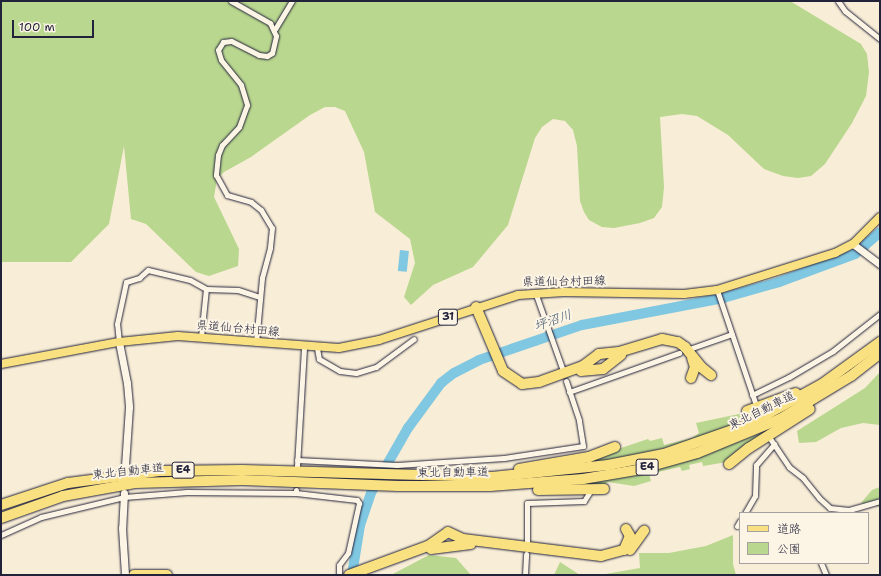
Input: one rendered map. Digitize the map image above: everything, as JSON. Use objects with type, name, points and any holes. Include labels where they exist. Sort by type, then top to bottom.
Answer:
[{"type":"highway","points":[[476,307],[490,348],[498,366],[512,384],[528,388],[589,369],[603,369],[614,359],[647,346],[670,343],[681,347],[694,361],[694,373],[691,378]]},
{"type":"highway","points":[[498,366],[509,377],[526,384],[583,366],[599,354],[608,355],[652,341],[671,340],[685,346],[701,368],[711,375]]},
{"type":"highway","points":[[747,410],[772,404],[811,385],[880,341]]},
{"type":"highway","name":"東北自動車道","points":[[1,518],[63,496],[135,483],[242,480],[386,486],[396,479],[492,477],[608,466],[664,454],[721,435],[775,411],[845,369],[880,341]]},
{"type":"highway","name":"東北自動車道","points":[[1,505],[68,483],[133,473],[212,470],[369,475],[396,479],[536,484],[610,474],[667,462],[725,443],[780,419],[840,383],[880,353]]},
{"type":"highway","points":[[729,464],[749,448],[833,393],[880,356]]},
{"type":"highway","points":[[396,479],[529,468],[589,457],[615,447]]},
{"type":"highway","points":[[396,479],[425,491],[604,489]]},
{"type":"highway","points":[[355,574],[428,546],[448,532],[463,539],[600,556],[624,550],[630,536],[626,529]]},
{"type":"highway","points":[[355,574],[428,550],[462,544],[591,558],[613,558],[628,552],[644,531]]},
{"type":"highway","points":[[134,575],[167,575]]},
{"type":"main road","name":"県道仙台村田線","points":[[1,364],[119,342],[178,336],[316,348],[357,346],[476,307],[535,292],[684,294],[718,292],[835,253],[854,245],[880,217]]},
{"type":"street","points":[[231,1],[270,23],[275,29],[276,41],[270,55],[259,55],[228,40],[223,42],[218,50],[221,60],[241,85],[247,105],[239,127],[222,145],[218,155],[216,175],[226,195],[251,202],[261,210],[272,228],[273,236],[262,278],[256,342]]},
{"type":"street","points":[[275,29],[292,1]]},
{"type":"street","points":[[838,1],[845,11],[880,39]]},
{"type":"street","points":[[854,245],[880,264]]},
{"type":"street","points":[[125,466],[129,407],[127,383],[117,324],[126,282],[139,278],[148,270],[190,280],[206,289],[238,290],[260,297]]},
{"type":"street","points":[[201,337],[206,289]]},
{"type":"street","points":[[535,292],[562,368]]},
{"type":"street","points":[[718,292],[755,402]]},
{"type":"street","points":[[752,395],[789,378],[833,351],[880,314]]},
{"type":"street","points":[[692,348],[732,334]]},
{"type":"street","points":[[316,348],[319,359],[340,371],[356,373],[376,367],[414,339]]},
{"type":"street","points":[[304,347],[297,463],[397,465],[504,458],[583,446]]},
{"type":"street","points":[[569,392],[679,353]]},
{"type":"street","points":[[566,381],[579,420],[584,454]]},
{"type":"street","points":[[746,512],[755,496],[756,465],[773,442],[789,467],[803,478],[829,510],[849,510],[880,501]]},
{"type":"street","points":[[1,535],[41,517],[124,495],[187,492],[296,492],[357,500],[359,503],[348,553],[339,565],[339,575]]},
{"type":"street","points":[[527,544],[527,503],[584,501],[589,492]]},
{"type":"street","points":[[124,495],[122,545],[125,575]]},
{"type":"street","points":[[524,575],[526,554]]},
{"type":"street","points":[[821,564],[826,575]]},
{"type":"green space","points":[[1,1],[790,1],[861,44],[867,54],[869,72],[866,96],[852,123],[825,164],[811,176],[798,178],[783,176],[764,169],[728,135],[697,116],[682,114],[660,117],[664,187],[662,207],[654,218],[640,223],[614,228],[602,227],[589,220],[584,212],[580,201],[577,146],[573,130],[565,121],[553,119],[542,127],[535,138],[508,225],[473,267],[433,285],[411,305],[404,297],[415,263],[410,239],[375,212],[364,152],[345,111],[335,107],[325,107],[310,115],[251,157],[224,172],[217,179],[214,197],[239,249],[238,266],[209,276],[196,272],[146,224],[131,219],[124,146],[109,224],[71,262],[1,262]]},
{"type":"green space","points":[[880,372],[880,425],[863,423],[841,428],[816,442],[799,443],[797,431],[865,388]]},
{"type":"green space","points":[[768,408],[716,432],[689,441],[647,453],[601,462],[576,463],[648,439],[650,441],[662,438],[664,445],[692,438],[699,433],[696,423]]},
{"type":"green space","points":[[772,429],[727,462],[703,466],[702,462],[689,465],[690,469],[682,471],[680,467],[649,474],[651,481],[634,486],[608,482],[604,486],[570,484],[703,455]]},
{"type":"green space","points":[[880,487],[880,507],[861,503],[872,490]]},
{"type":"green space","points":[[733,535],[733,564],[736,575],[600,575],[640,568],[639,553],[669,553],[706,546]]},
{"type":"green space","points":[[429,555],[456,558],[471,575],[391,575]]},
{"type":"green space","points":[[560,562],[580,575],[554,575]]},
{"type":"water","points":[[400,250],[409,251],[407,272],[398,271]]},
{"type":"waterway","name":"坪沼川","points":[[352,575],[360,525],[372,491],[408,428],[441,383],[454,373],[479,360],[582,325],[723,298],[779,282],[855,254],[880,232]]}]
